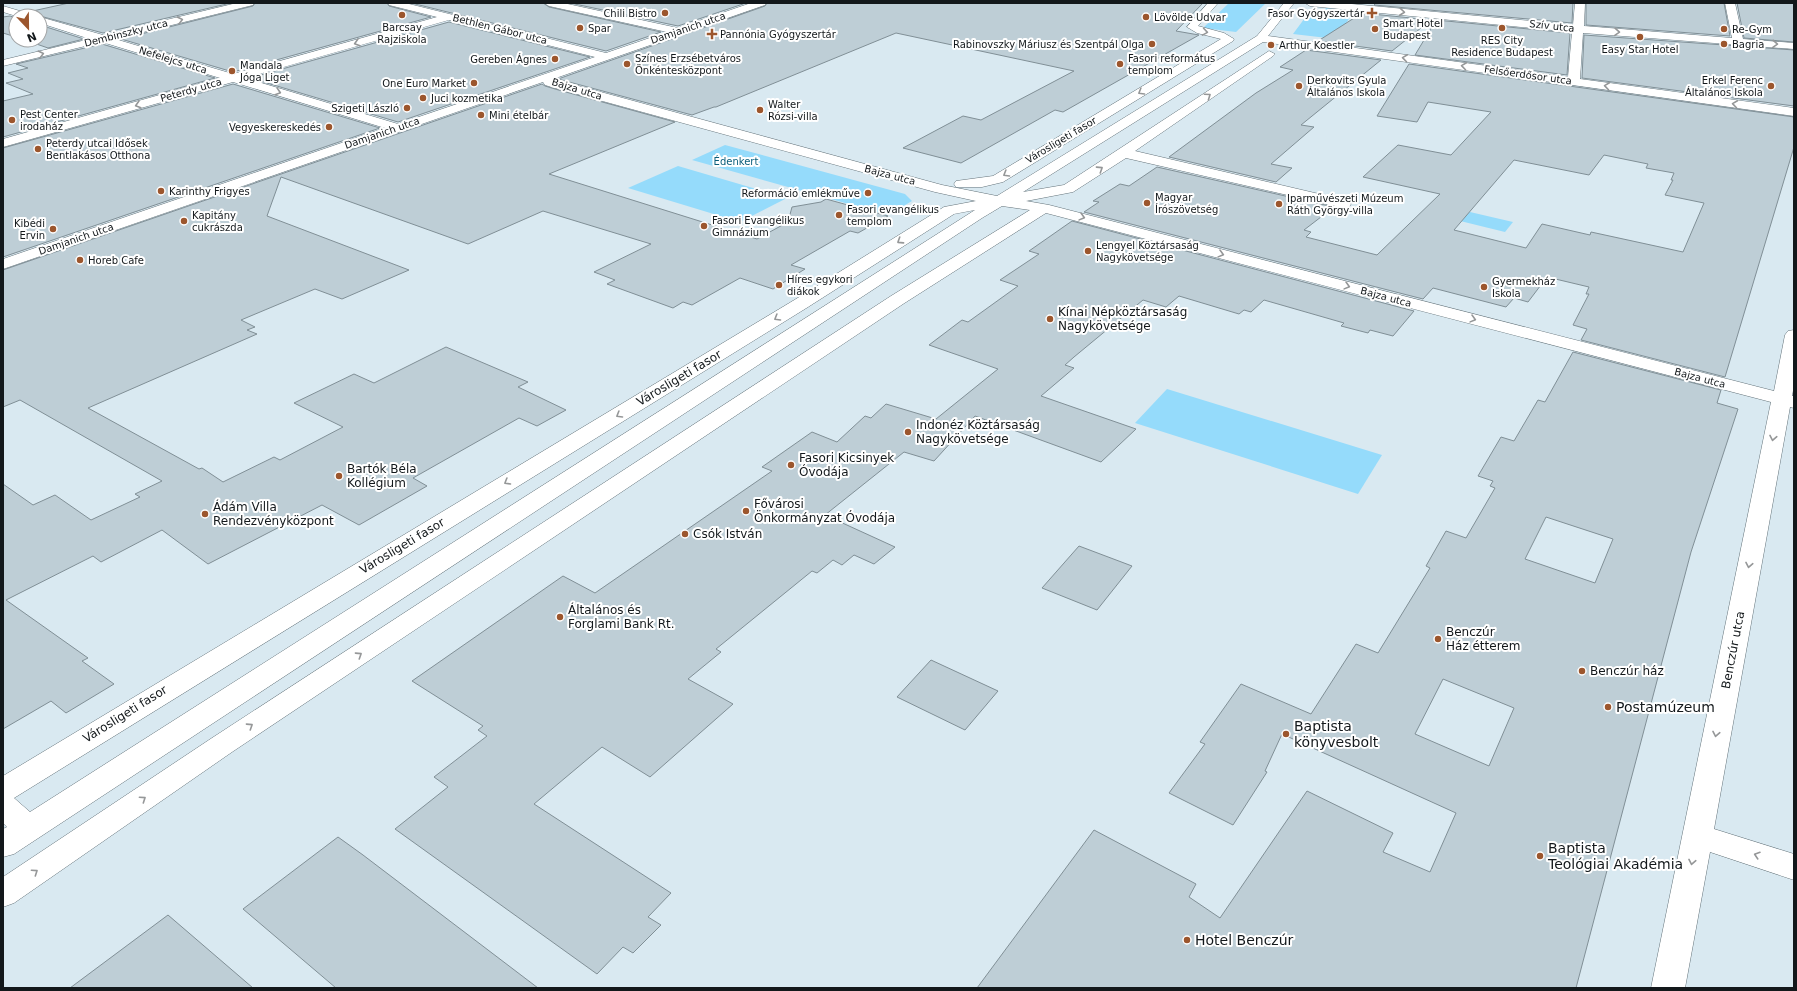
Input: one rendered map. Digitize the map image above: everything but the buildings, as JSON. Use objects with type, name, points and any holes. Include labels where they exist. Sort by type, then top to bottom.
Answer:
[{"type":"street","name":"Dembinszky utca","points":[[3,63],[249,3]]},
{"type":"street","name":"Bethlen Gábor utca","points":[[394,3],[606,56]]},
{"type":"street","points":[[549,3],[678,31]]},
{"type":"street","name":"Damjanich utca","points":[[3,264],[761,3]]},
{"type":"street","name":"Városligeti fasor","points":[[962,184],[982,183],[998,179],[1229,39],[1224,35],[1197,31],[1192,27],[1213,3]]},
{"type":"street","name":"Városligeti fasor","points":[[3,845],[828,312],[988,199],[1113,130],[1261,38],[1289,3]]},
{"type":"street","name":"Szív utca","points":[[1310,3],[1578,29],[1794,46]]},
{"type":"street","points":[[1574,82],[1580,3]]},
{"type":"street","points":[[1730,3],[1738,41]]},
{"type":"street","points":[[420,10],[440,5]]},
{"type":"street","name":"Peterdy utca","points":[[3,143],[449,17]]},
{"type":"street","name":"Nefelejcs utca","points":[[48,22],[398,128]]},
{"type":"street","name":"Felsőerdősor utca","points":[[1261,38],[1794,112]]},
{"type":"street","name":"Városligeti fasor","points":[[3,790],[802,303],[949,210],[988,199],[1068,189],[1124,154],[1269,54]]},
{"type":"street","points":[[1220,64],[1247,69]]},
{"type":"street","name":"Bajza utca","points":[[545,77],[585,84],[698,120],[813,150],[962,184],[988,199]]},
{"type":"street","points":[[1157,83],[1182,88]]},
{"type":"street","name":"Városligeti fasor","points":[[1113,130],[1147,138]]},
{"type":"street","name":"Bajza utca","points":[[813,150],[940,189],[988,199],[1044,208],[1787,401]]},
{"type":"street","points":[[1124,154],[1344,204]]},
{"type":"street","points":[[3,894],[317,683],[897,300],[1044,208]]},
{"type":"street","points":[[863,288],[897,300]]},
{"type":"street","points":[[802,303],[828,312]]},
{"type":"street","name":"Benczúr utca","points":[[1668,988],[1697,836],[1787,401],[1794,335]]},
{"type":"street","points":[[765,352],[800,364]]},
{"type":"street","points":[[286,662],[317,683]]},
{"type":"street","points":[[3,806],[29,828]]},
{"type":"street","points":[[1697,836],[1794,867]]},
{"type":"green space","points":[[1229,3],[1266,3],[1236,32],[1203,28]]},
{"type":"green space","points":[[1326,8],[1354,11],[1336,39],[1293,34],[1310,11],[1323,12]]},
{"type":"green space","name":"Édenkert","points":[[725,145],[905,194],[912,201],[888,215],[692,160]]},
{"type":"green space","points":[[678,166],[787,198],[740,222],[628,188]]},
{"type":"green space","points":[[1457,209],[1513,222],[1505,232],[1448,218]]},
{"type":"green space","points":[[1167,389],[1382,455],[1358,494],[1135,423]]},
{"type":"place","name":"Chili Bistro","points":[[665,13]]},
{"type":"place","name":"Fasor Gyógyszertár","points":[[1372,13]]},
{"type":"place","name":"Barcsay Rajziskola","points":[[402,15]]},
{"type":"place","name":"Lövölde Udvar","points":[[1146,17]]},
{"type":"place","name":"Spar","points":[[580,28]]},
{"type":"place","name":"RES City Residence Budapest","points":[[1502,28]]},
{"type":"place","name":"Smart Hotel Budapest","points":[[1375,29]]},
{"type":"place","name":"Re-Gym","points":[[1724,29]]},
{"type":"place","name":"Pannónia Gyógyszertár","points":[[712,34]]},
{"type":"place","name":"Easy Star Hotel","points":[[1640,37]]},
{"type":"place","name":"Rabinovszky Máriusz és Szentpál Olga","points":[[1152,44]]},
{"type":"place","name":"Bagria","points":[[1724,44]]},
{"type":"place","name":"Arthur Koestler","points":[[1271,45]]},
{"type":"place","name":"Gereben Ágnes","points":[[555,59]]},
{"type":"place","name":"Színes Erzsébetváros Önkéntesközpont","points":[[627,64]]},
{"type":"place","name":"Fasori református templom","points":[[1120,64]]},
{"type":"place","name":"Mandala Jóga Liget","points":[[232,71]]},
{"type":"place","name":"One Euro Market","points":[[474,83]]},
{"type":"place","name":"Derkovits Gyula Általános Iskola","points":[[1299,86]]},
{"type":"place","name":"Erkel Ferenc Általános Iskola","points":[[1771,86]]},
{"type":"place","name":"Juci kozmetika","points":[[423,98]]},
{"type":"place","name":"Szigeti László","points":[[407,108]]},
{"type":"place","name":"Walter Rózsi-villa","points":[[760,110]]},
{"type":"place","name":"Mini ételbár","points":[[481,115]]},
{"type":"place","name":"Pest Center irodaház","points":[[12,120]]},
{"type":"place","name":"Vegyeskereskedés","points":[[329,127]]},
{"type":"place","name":"Peterdy utcai Idősek Bentlakásos Otthona","points":[[38,149]]},
{"type":"place","name":"Karinthy Frigyes","points":[[161,191]]},
{"type":"place","name":"Reformáció emlékműve","points":[[868,193]]},
{"type":"place","name":"Magyar Írószövetség","points":[[1147,203]]},
{"type":"place","name":"Iparművészeti Múzeum Ráth György-villa","points":[[1279,204]]},
{"type":"place","name":"Fasori evangélikus templom","points":[[839,215]]},
{"type":"place","name":"Kapitány cukrászda","points":[[184,221]]},
{"type":"place","name":"Fasori Evangélikus Gimnázium","points":[[704,226]]},
{"type":"place","name":"Kibédi Ervin","points":[[53,229]]},
{"type":"place","name":"Lengyel Köztársaság Nagykövetsége","points":[[1088,251]]},
{"type":"place","name":"Horeb Cafe","points":[[80,260]]},
{"type":"place","name":"Híres egykori diákok","points":[[779,285]]},
{"type":"place","name":"Gyermekház Iskola","points":[[1484,287]]},
{"type":"place","name":"Kínai Népköztársaság Nagykövetsége","points":[[1050,319]]},
{"type":"place","name":"Indonéz Köztársaság Nagykövetsége","points":[[908,432]]},
{"type":"place","name":"Fasori Kicsinyek Óvodája","points":[[791,465]]},
{"type":"place","name":"Bartók Béla Kollégium","points":[[339,476]]},
{"type":"place","name":"Fővárosi Önkormányzat Óvodája","points":[[746,511]]},
{"type":"place","name":"Ádám Villa Rendezvényközpont","points":[[205,514]]},
{"type":"place","name":"Csók István","points":[[685,534]]},
{"type":"place","name":"Általános és Forglami Bank Rt.","points":[[560,617]]},
{"type":"place","name":"Benczúr Ház étterem","points":[[1438,639]]},
{"type":"place","name":"Benczúr ház","points":[[1582,671]]},
{"type":"place","name":"Postamúzeum","points":[[1608,707]]},
{"type":"place","name":"Baptista könyvesbolt","points":[[1286,734]]},
{"type":"place","name":"Baptista Teológiai Akadémia","points":[[1540,856]]},
{"type":"place","name":"Hotel Benczúr","points":[[1187,940]]}]
